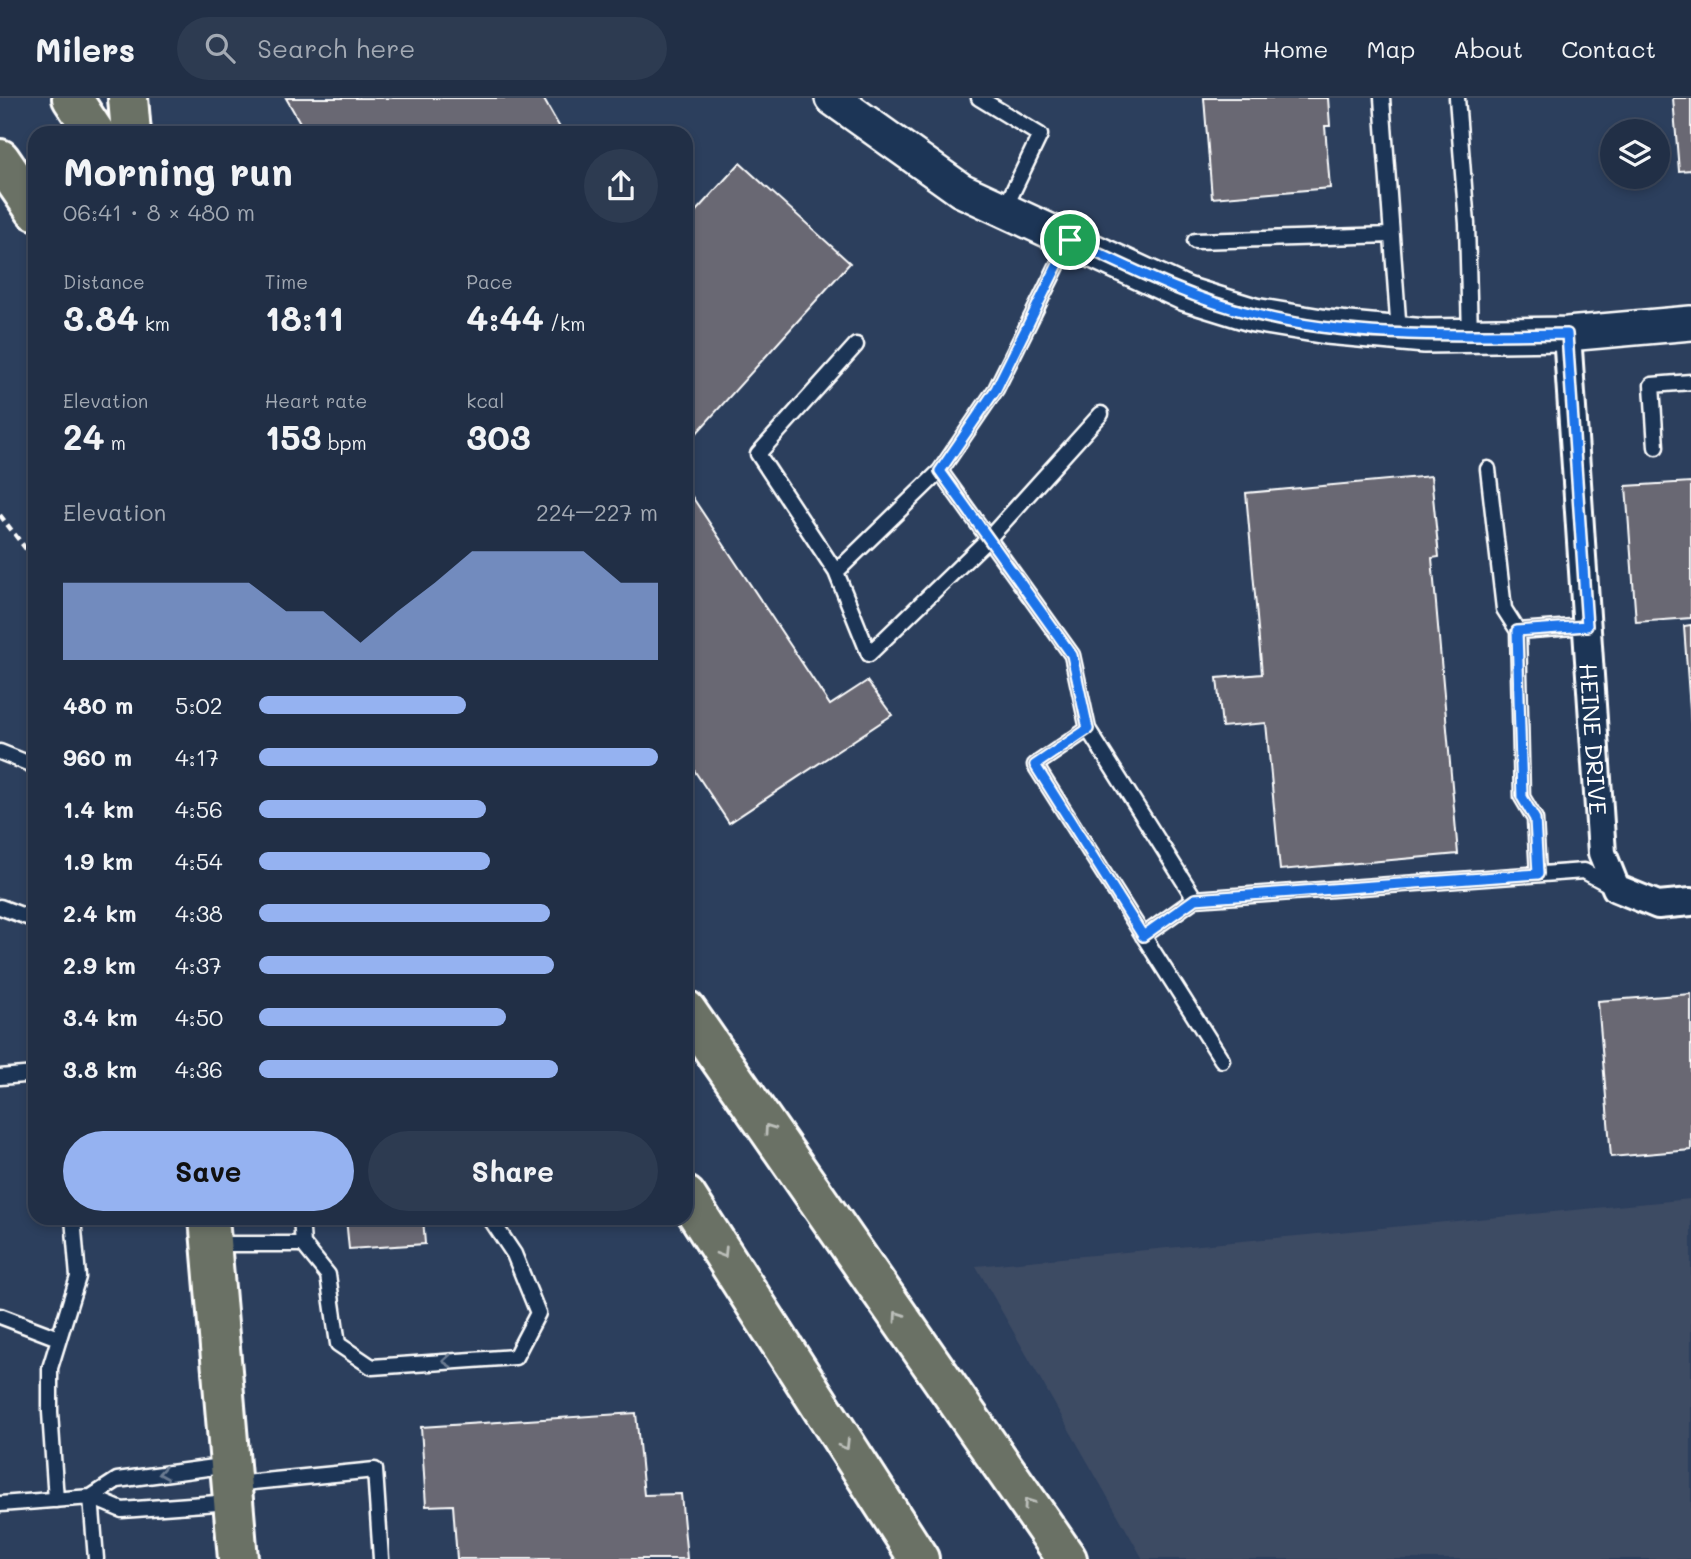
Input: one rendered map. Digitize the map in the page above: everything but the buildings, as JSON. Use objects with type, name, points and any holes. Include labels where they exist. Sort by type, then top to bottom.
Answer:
[{"type":"main road","points":[[72,98],[90,126]]},
{"type":"main road","points":[[128,98],[130,126]]},
{"type":"main road","points":[[0,159],[28,200]]},
{"type":"main road","points":[[693,1020],[1067,1559]]},
{"type":"main road","points":[[693,1207],[919,1559]]},
{"type":"main road","points":[[210,1231],[238,1559]]},
{"type":"street","points":[[832,98],[961,190],[1186,294],[1254,315],[1327,327],[1471,335],[1567,334],[1691,323]]},
{"type":"street","name":"HEINE DRIVE","points":[[1567,334],[1602,853],[1616,888]]},
{"type":"street","points":[[1616,888],[1658,905],[1691,902]]},
{"type":"lane","points":[[979,98],[1040,135],[1004,210]]},
{"type":"lane","points":[[1382,98],[1399,333]]},
{"type":"lane","points":[[1457,98],[1467,224],[1471,335]]},
{"type":"lane","points":[[1195,241],[1392,235]]},
{"type":"lane","points":[[836,572],[940,471],[996,389],[1070,240]]},
{"type":"lane","points":[[856,345],[758,454],[836,572],[869,654],[989,538],[1101,414]]},
{"type":"lane","points":[[1656,447],[1652,385],[1691,382]]},
{"type":"lane","points":[[1488,469],[1504,609],[1517,631],[1522,797],[1535,819],[1538,874]]},
{"type":"lane","points":[[940,471],[1072,655],[1088,729],[1195,899]]},
{"type":"lane","points":[[1517,631],[1587,626]]},
{"type":"lane","points":[[1088,729],[1035,765],[1222,1060]]},
{"type":"lane","points":[[0,752],[28,763]]},
{"type":"lane","points":[[1143,936],[1195,899],[1584,871],[1616,888]]},
{"type":"lane","points":[[0,906],[28,916]]},
{"type":"lane","points":[[0,1077],[28,1075]]},
{"type":"lane","points":[[56,1500],[50,1368],[78,1277],[74,1225]]},
{"type":"lane","points":[[302,1225],[303,1244],[328,1275],[338,1344],[372,1367],[515,1357],[538,1313],[514,1254],[495,1225]]},
{"type":"lane","points":[[210,1231],[303,1244]]},
{"type":"lane","points":[[0,1316],[58,1338]]},
{"type":"lane","points":[[91,1497],[117,1480],[233,1483],[375,1470],[381,1559]]},
{"type":"lane","points":[[0,1504],[91,1497],[122,1510],[233,1483]]},
{"type":"lane","points":[[91,1497],[96,1559]]},
{"type":"path","points":[[0,515],[28,552]]},
{"type":"shaded area","points":[[1691,1199],[1691,1559],[1143,1559],[976,1266]]},
{"type":"route","points":[[1070,240],[1186,294],[1254,315],[1327,327],[1425,336],[1567,334],[1587,626],[1517,631],[1522,797],[1535,819],[1538,874],[1195,899],[1143,936],[1035,765],[1088,729],[1072,655],[940,471],[996,389],[1070,240]]}]
